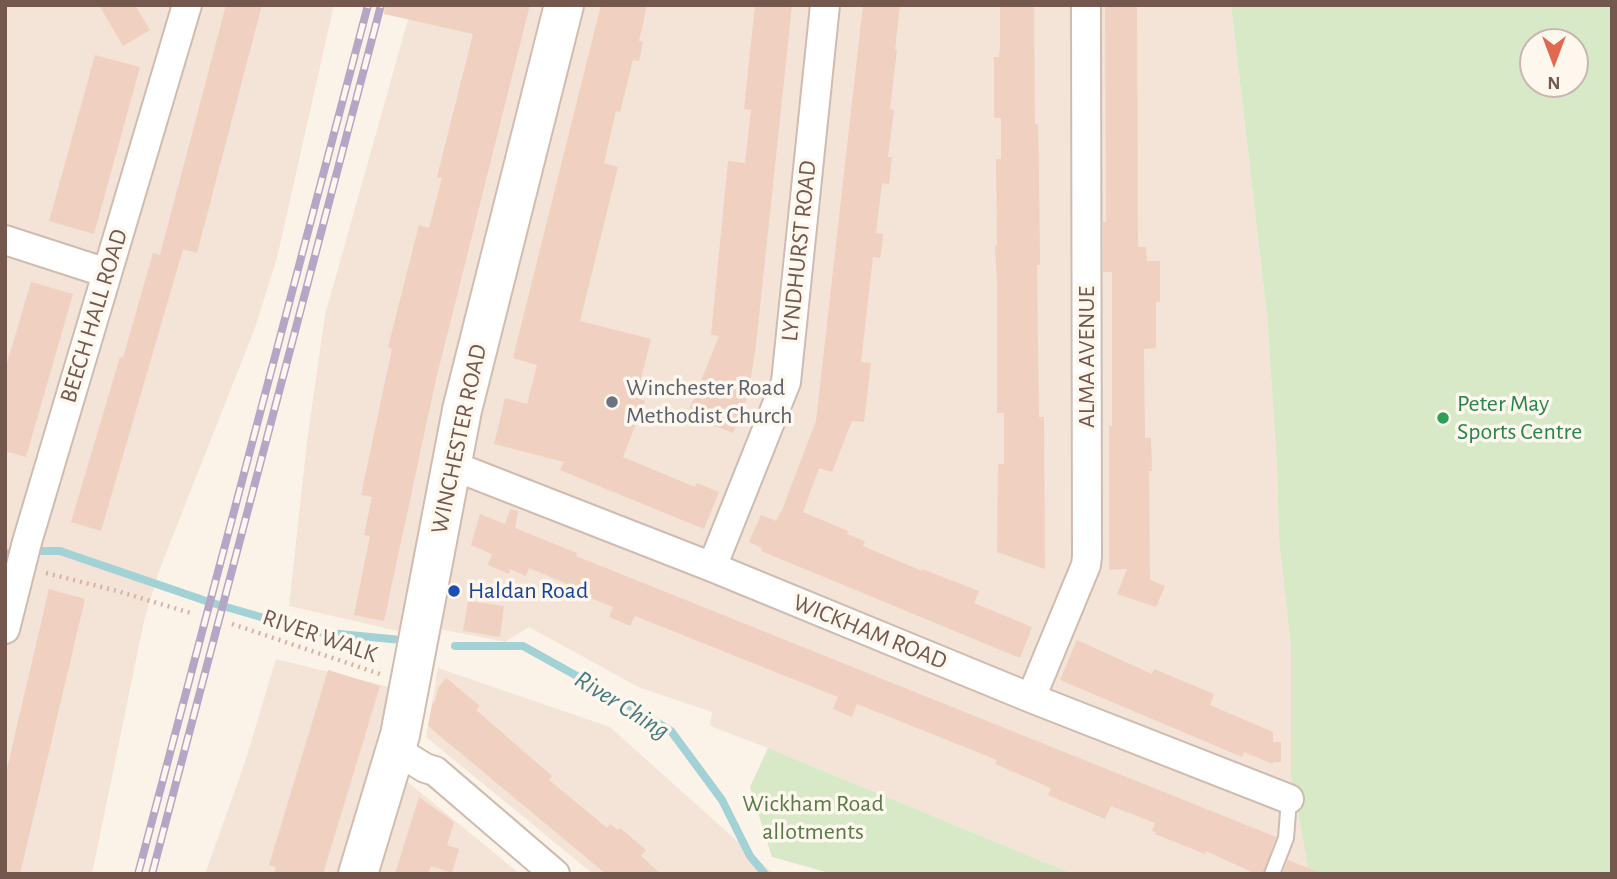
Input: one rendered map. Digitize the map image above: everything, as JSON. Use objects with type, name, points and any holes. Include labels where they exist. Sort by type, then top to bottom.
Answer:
[{"type":"main road","name":"WINCHESTER ROAD","points":[[358,874],[396,750],[462,410],[564,5]]},
{"type":"street","name":"BEECH HALL ROAD","points":[[5,629],[23,552],[187,5]]},
{"type":"street","name":"LYNDHURST ROAD","points":[[712,567],[786,382],[825,5]]},
{"type":"street","name":"ALMA AVENUE","points":[[1031,698],[1086,565],[1087,556],[1086,5]]},
{"type":"street","points":[[5,240],[107,273]]},
{"type":"street","name":"WICKHAM ROAD","points":[[451,465],[1289,799]]},
{"type":"street","points":[[396,750],[435,771],[555,874]]},
{"type":"lane","points":[[1272,874],[1286,838],[1289,799]]},
{"type":"path","points":[[23,552],[117,590],[194,614]]},
{"type":"path","name":"RIVER WALK","points":[[232,624],[385,676]]},
{"type":"shaded area","points":[[5,5],[334,5],[277,258],[255,328],[159,571],[144,621],[92,874],[5,874]]},
{"type":"shaded area","points":[[412,5],[1231,5],[1267,315],[1279,539],[1291,648],[1296,804],[1309,874],[1073,874],[710,726],[712,712],[638,687],[529,627],[505,642],[434,628],[411,634],[289,606],[307,441],[325,315]]},
{"type":"shaded area","points":[[276,659],[390,687],[376,756],[520,874],[205,874],[244,765]]},
{"type":"shaded area","points":[[438,668],[610,727],[774,874],[593,874],[426,737]]},
{"type":"green space","name":"Peter May Sports Centre","points":[[1231,5],[1612,5],[1612,874],[1309,874],[1291,775],[1291,648],[1279,539],[1267,315]]},
{"type":"green space","name":"Wickham Road allotments","points":[[768,748],[1073,874],[833,874],[772,857],[750,787]]},
{"type":"building","points":[[99,5],[135,5],[150,30],[123,46]]},
{"type":"building","points":[[226,5],[262,5],[197,253],[183,249],[101,531],[71,522],[153,253],[160,255]]},
{"type":"building","points":[[385,5],[530,5],[436,379],[384,621],[354,615],[370,536],[364,535],[372,497],[361,495],[392,349],[388,347],[419,225],[429,228],[442,178],[437,177],[473,34],[384,14]]},
{"type":"building","points":[[601,5],[647,5],[639,41],[643,42],[639,61],[633,60],[620,112],[616,111],[604,163],[618,167],[580,321],[651,339],[636,397],[645,401],[623,457],[695,487],[697,483],[719,492],[704,529],[560,470],[564,462],[494,444],[505,398],[527,404],[537,365],[513,358]]},
{"type":"building","points":[[755,5],[792,5],[756,345],[748,396],[733,433],[687,415],[719,336],[711,335],[728,161],[745,163],[751,110],[744,109]]},
{"type":"building","points":[[863,5],[900,5],[890,109],[894,110],[888,157],[892,157],[889,184],[882,183],[876,233],[883,234],[882,246],[880,258],[873,257],[861,362],[871,363],[864,422],[852,421],[832,472],[819,468],[803,512],[848,531],[847,534],[865,541],[863,546],[979,591],[974,603],[1032,627],[1020,658],[761,551],[762,548],[749,542],[761,515],[776,521],[816,421]]},
{"type":"building","points":[[1000,5],[1034,5],[1035,124],[1038,124],[1039,172],[1039,417],[1044,417],[1045,569],[997,552],[998,464],[1004,464],[1004,413],[997,413],[995,246],[996,159],[1001,159],[1001,118],[994,118],[994,57],[999,57]]},
{"type":"building","points":[[1105,5],[1137,5],[1138,247],[1146,247],[1147,261],[1160,261],[1160,302],[1156,302],[1156,348],[1144,349],[1145,438],[1151,438],[1152,471],[1149,471],[1150,580],[1165,586],[1156,607],[1117,594],[1127,569],[1109,570],[1112,272],[1103,272],[1103,222],[1106,222]]},
{"type":"building","points":[[95,55],[140,67],[94,234],[49,221]]},
{"type":"building","points":[[31,282],[73,294],[26,457],[5,451],[5,370]]},
{"type":"building","points":[[510,509],[518,511],[515,528],[577,553],[576,556],[1276,837],[1263,874],[1256,874],[1206,851],[1205,854],[1155,834],[1156,832],[1152,831],[1155,823],[1111,806],[1105,819],[1048,795],[1051,788],[995,764],[997,760],[857,704],[852,717],[833,709],[838,697],[635,616],[630,626],[609,617],[613,607],[570,590],[572,586],[529,568],[526,576],[510,569],[509,574],[488,565],[492,554],[471,545],[480,514],[505,524]]},
{"type":"building","points":[[49,589],[85,599],[20,874],[5,874],[5,777]]},
{"type":"building","points":[[468,601],[504,606],[500,637],[463,631]]},
{"type":"building","points":[[1077,640],[1152,674],[1154,669],[1214,694],[1210,705],[1273,732],[1273,742],[1281,742],[1281,762],[1273,764],[1244,752],[1242,757],[1060,680]]},
{"type":"building","points":[[328,670],[380,686],[323,874],[274,874],[276,867],[269,865]]},
{"type":"building","points":[[446,678],[480,706],[476,710],[552,776],[549,780],[607,828],[610,824],[618,830],[620,828],[646,850],[641,856],[661,874],[606,874],[428,726],[438,688]]},
{"type":"building","points":[[419,797],[454,822],[447,845],[459,849],[452,873],[431,866],[428,874],[395,874]]},
{"type":"building","points":[[1288,860],[1321,873],[1321,874],[1282,874]]},
{"type":"waterway","name":"River Ching","points":[[5,555],[15,551],[60,551],[209,602],[309,631],[401,640]]},
{"type":"waterway","name":"River Ching","points":[[455,646],[523,646],[671,731],[722,800],[750,856],[765,874]]},
{"type":"railway","points":[[138,874],[368,5]]},
{"type":"railway","points":[[152,874],[381,5]]},
{"type":"place","name":"Winchester Road Methodist Church","points":[[612,402]]},
{"type":"place","name":"Peter May Sports Centre","points":[[1443,418]]},
{"type":"place","name":"Haldan Road","points":[[454,591]]}]
